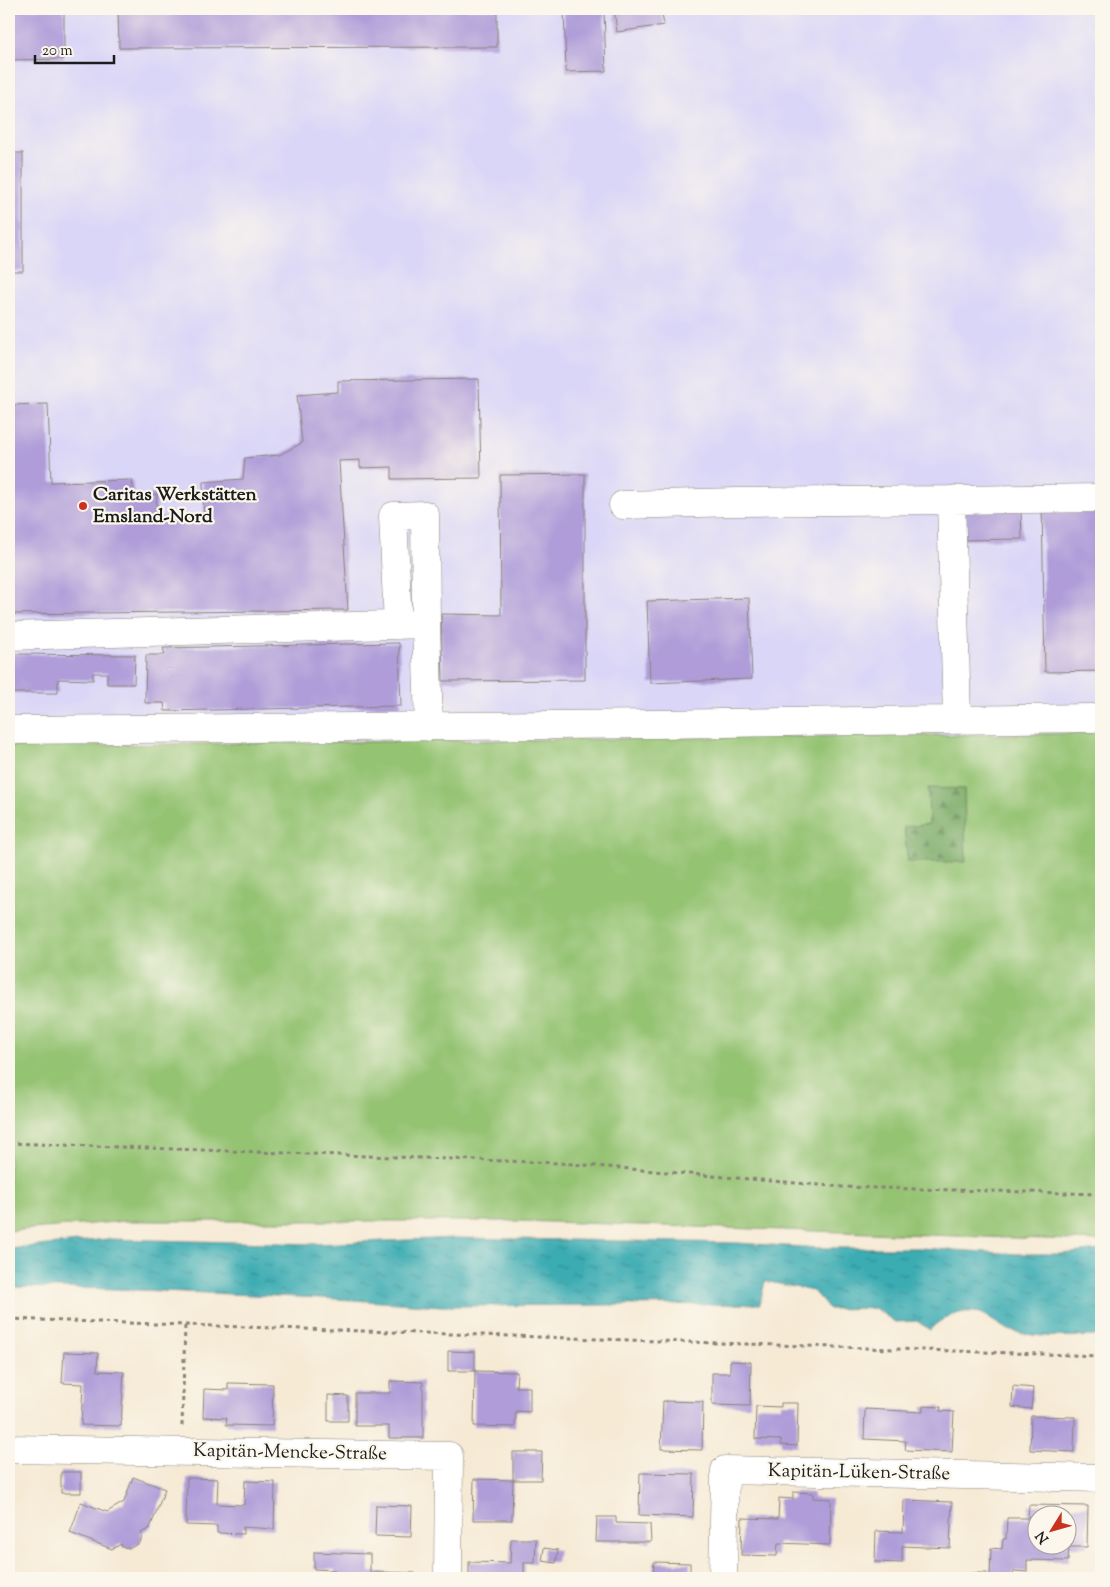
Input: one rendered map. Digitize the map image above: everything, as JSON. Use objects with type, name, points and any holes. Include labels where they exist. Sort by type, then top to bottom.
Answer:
[{"type":"street","points":[[623,505],[1101,498]]},
{"type":"street","points":[[951,500],[957,719]]},
{"type":"street","points":[[398,625],[393,516],[425,515],[429,727]]},
{"type":"street","points":[[9,636],[426,624]]},
{"type":"street","points":[[9,730],[429,727],[1092,718]]},
{"type":"street","name":"Kapitän-Mencke-Straße","points":[[9,1449],[449,1456],[448,1578]]},
{"type":"street","name":"Kapitän-Lüken-Straße","points":[[723,1578],[725,1470],[1101,1478]]},
{"type":"path","points":[[9,1143],[560,1163],[842,1187],[1101,1194]]},
{"type":"path","points":[[9,1320],[1101,1356]]},
{"type":"path","points":[[181,1452],[185,1326]]},
{"type":"shaded area","points":[[9,9],[1101,9],[1101,732],[9,744]]},
{"type":"green space","points":[[1101,733],[1101,1241],[522,1221],[126,1221],[9,1231],[9,746]],"holes":[[[929,825],[908,862],[904,827]]]},
{"type":"green space","points":[[928,788],[964,789],[966,862],[908,862],[904,827],[929,824]]},
{"type":"water","points":[[455,1238],[737,1243],[819,1248],[919,1248],[1019,1254],[1061,1254],[1101,1250],[1101,1336],[1023,1334],[1008,1330],[976,1312],[954,1314],[934,1325],[930,1330],[917,1321],[895,1322],[875,1308],[829,1309],[813,1291],[765,1281],[760,1304],[442,1306],[322,1298],[116,1289],[9,1287],[9,1249],[108,1239],[316,1244]]},
{"type":"building","points":[[9,9],[64,9],[64,59],[9,60]]},
{"type":"building","points":[[118,9],[497,9],[497,47],[119,48]]},
{"type":"building","points":[[564,9],[604,9],[606,71],[566,72]]},
{"type":"building","points":[[614,9],[661,9],[664,25],[617,32]]},
{"type":"building","points":[[9,153],[23,153],[23,271],[9,271]]},
{"type":"building","name":"Caritas Werkstätten Emsland-Nord","points":[[479,379],[481,478],[392,479],[392,467],[360,468],[360,460],[339,461],[348,610],[9,614],[9,405],[48,404],[51,482],[132,480],[134,496],[157,494],[156,517],[191,520],[204,518],[203,482],[243,479],[245,458],[279,455],[302,443],[297,395],[338,392],[338,381]]},
{"type":"building","points":[[585,474],[585,680],[443,681],[441,614],[501,615],[500,475]]},
{"type":"building","points":[[1101,503],[1101,671],[1045,672],[1042,504]]},
{"type":"building","points":[[1021,508],[1022,539],[960,540],[959,509]]},
{"type":"building","points":[[749,598],[752,679],[650,683],[647,601]]},
{"type":"building","points":[[399,643],[401,706],[165,711],[164,703],[145,703],[146,655],[165,655],[163,648]]},
{"type":"building","points":[[9,654],[135,655],[134,684],[107,684],[107,673],[93,673],[93,680],[58,679],[58,693],[9,693]]},
{"type":"building","points":[[448,1351],[475,1352],[475,1371],[448,1371]]},
{"type":"building","points":[[64,1352],[98,1353],[97,1371],[124,1372],[121,1426],[81,1425],[83,1384],[62,1383]]},
{"type":"building","points":[[730,1361],[751,1362],[750,1406],[712,1405],[712,1373],[730,1373]]},
{"type":"building","points":[[475,1371],[517,1372],[516,1387],[530,1387],[530,1412],[516,1411],[515,1427],[474,1426]]},
{"type":"building","points":[[390,1381],[423,1382],[423,1438],[389,1438],[389,1426],[355,1426],[355,1393],[390,1393]]},
{"type":"building","points":[[228,1383],[273,1384],[272,1426],[226,1425],[227,1418],[203,1417],[204,1389],[228,1390]]},
{"type":"building","points":[[1013,1386],[1033,1388],[1031,1409],[1012,1407]]},
{"type":"building","points":[[328,1395],[348,1396],[348,1421],[328,1421]]},
{"type":"building","points":[[663,1401],[703,1402],[702,1450],[661,1449]]},
{"type":"building","points":[[781,1403],[798,1403],[797,1446],[781,1445],[781,1440],[755,1439],[756,1406],[781,1407]]},
{"type":"building","points":[[923,1406],[941,1407],[940,1411],[954,1412],[952,1452],[905,1450],[906,1441],[864,1439],[865,1409],[923,1412]]},
{"type":"building","points":[[1031,1416],[1075,1417],[1074,1452],[1030,1450]]},
{"type":"building","points":[[513,1452],[542,1452],[541,1480],[513,1480]]},
{"type":"building","points":[[61,1472],[81,1472],[81,1493],[61,1493]]},
{"type":"building","points":[[640,1473],[694,1474],[693,1517],[639,1515]]},
{"type":"building","points":[[133,1477],[165,1489],[150,1528],[141,1533],[140,1543],[130,1548],[122,1547],[121,1544],[112,1549],[70,1533],[81,1502],[107,1512],[124,1502]]},
{"type":"building","points":[[187,1478],[218,1479],[217,1504],[244,1505],[245,1481],[275,1482],[274,1529],[243,1527],[243,1534],[217,1533],[217,1526],[186,1525]]},
{"type":"building","points":[[474,1479],[513,1480],[512,1520],[473,1520]]},
{"type":"building","points":[[793,1492],[813,1493],[813,1498],[831,1499],[830,1545],[778,1543],[777,1556],[741,1555],[742,1518],[778,1519],[779,1498],[793,1499]]},
{"type":"building","points":[[904,1500],[952,1502],[950,1548],[902,1546],[902,1563],[875,1562],[876,1531],[903,1532]]},
{"type":"building","points":[[376,1505],[412,1506],[411,1537],[375,1536]]},
{"type":"building","points":[[1078,1506],[1088,1506],[1087,1547],[1078,1547]]},
{"type":"building","points":[[597,1517],[616,1517],[616,1523],[650,1524],[651,1542],[596,1542]]},
{"type":"building","points":[[1007,1518],[1028,1518],[1028,1554],[1068,1554],[1068,1561],[1027,1560],[1027,1572],[1014,1571],[1013,1578],[990,1578],[991,1548],[1002,1549],[1003,1539],[1006,1539]]},
{"type":"building","points":[[511,1539],[536,1539],[535,1563],[524,1563],[524,1578],[469,1578],[469,1562],[510,1563]]},
{"type":"building","points":[[544,1548],[558,1550],[556,1563],[542,1561]]},
{"type":"building","points":[[314,1552],[370,1554],[370,1572],[415,1573],[415,1578],[335,1578],[335,1570],[314,1569]]},
{"type":"building","points":[[654,1562],[690,1563],[690,1578],[653,1578]]},
{"type":"building","points":[[970,1573],[987,1573],[987,1578],[970,1578]]},
{"type":"building","points":[[747,1575],[787,1577],[787,1578],[747,1578]]},
{"type":"place","name":"Caritas Werkstätten Emsland-Nord","points":[[83,506]]}]
